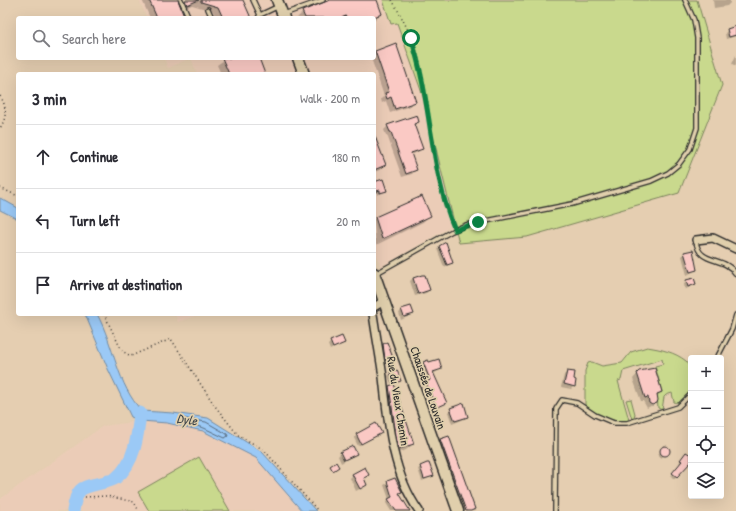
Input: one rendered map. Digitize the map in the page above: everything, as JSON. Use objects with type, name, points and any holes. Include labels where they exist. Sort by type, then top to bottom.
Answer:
[{"type":"main road","points":[[299,60],[303,72]]},
{"type":"main road","name":"Chaussée de Louvain","points":[[376,279],[458,511]]},
{"type":"street","points":[[696,240],[713,238],[736,249]]},
{"type":"street","points":[[376,306],[384,301]]},
{"type":"street","name":"Rue du Vieux Chemin","points":[[373,316],[389,430],[401,476],[413,502],[419,511]]},
{"type":"lane","points":[[181,0],[188,16]]},
{"type":"lane","points":[[253,0],[259,16],[323,0]]},
{"type":"lane","points":[[376,273],[455,230],[478,222],[572,204],[651,181],[668,173],[679,164],[690,149],[697,128],[697,38],[694,20],[685,0]]},
{"type":"lane","points":[[208,9],[211,16]]},
{"type":"lane","points":[[696,240],[698,251],[701,255],[727,265],[736,274]]},
{"type":"lane","points":[[719,355],[732,329],[736,315]]},
{"type":"lane","points":[[555,511],[556,410],[562,400],[577,403],[595,415],[614,423],[627,423],[678,407],[688,397]]},
{"type":"path","points":[[392,0],[411,38],[419,61],[436,160],[449,214],[455,230]]},
{"type":"path","points":[[0,96],[5,103],[5,121],[0,128]]},
{"type":"path","points":[[0,188],[16,195]]},
{"type":"path","points":[[105,316],[122,351],[131,356],[171,339],[215,406],[238,435],[264,450],[318,511]]},
{"type":"path","points":[[85,498],[107,496],[134,502],[139,511]]},
{"type":"shaded area","points":[[139,0],[383,0],[391,24],[397,22],[423,96],[455,224],[381,267],[376,254],[376,72],[196,72],[192,60],[376,60],[376,16],[146,16]]},
{"type":"shaded area","points":[[165,60],[186,60],[168,68]]},
{"type":"shaded area","points":[[176,316],[194,316],[178,322]]},
{"type":"shaded area","points":[[141,421],[167,423],[203,431],[257,458],[302,511],[0,511],[0,500],[3,497],[103,426]]},
{"type":"green space","points":[[383,0],[697,0],[722,85],[679,193],[527,237],[459,243],[423,96],[397,23],[391,24]]},
{"type":"green space","points":[[647,347],[672,353],[686,361],[688,364],[688,396],[686,399],[681,402],[674,402],[672,393],[664,397],[662,410],[658,408],[657,394],[662,392],[655,366],[663,364],[662,359],[623,371],[621,380],[618,381],[629,420],[611,420],[585,405],[585,371],[588,363],[592,362],[602,366],[622,363],[631,352]]},
{"type":"green space","points":[[631,399],[635,414],[634,418],[632,419],[626,400]]},
{"type":"green space","points":[[199,457],[230,511],[149,511],[138,492]]},
{"type":"water","points":[[0,198],[16,207],[16,218],[0,210]]},
{"type":"water","name":"Dyle","points":[[86,316],[98,316],[108,339],[121,377],[134,401],[142,411],[173,413],[208,418],[262,452],[316,511],[302,511],[256,458],[203,431],[167,423],[141,421],[131,417],[108,369]]},
{"type":"building","points":[[149,0],[178,0],[184,16],[156,16]]},
{"type":"building","points":[[185,0],[199,0],[187,5]]},
{"type":"building","points":[[201,0],[243,0],[250,16],[222,16],[218,7],[201,2]]},
{"type":"building","points":[[330,0],[377,0],[382,14],[376,16],[304,16],[302,11]]},
{"type":"building","points":[[736,26],[736,35],[729,37],[727,29]]},
{"type":"building","points":[[396,43],[416,102],[395,109],[391,97],[387,99],[385,93],[389,92],[376,51]]},
{"type":"building","points":[[223,60],[260,60],[264,72],[228,72]]},
{"type":"building","points":[[417,115],[419,122],[414,124],[423,149],[411,153],[417,170],[406,174],[387,125]]},
{"type":"building","points":[[376,139],[386,165],[376,169]]},
{"type":"building","points":[[383,179],[387,191],[380,193],[380,190],[376,191],[376,181]]},
{"type":"building","points":[[422,196],[431,216],[382,239],[376,217]]},
{"type":"building","points":[[446,242],[453,263],[447,265],[439,246]]},
{"type":"building","points":[[693,250],[697,270],[690,272],[684,252]]},
{"type":"building","points":[[425,275],[430,290],[418,294],[413,278]]},
{"type":"building","points":[[694,278],[696,284],[688,287],[686,280]]},
{"type":"building","points":[[411,306],[414,314],[404,317],[401,309]]},
{"type":"building","points":[[342,336],[345,343],[333,348],[330,341]]},
{"type":"building","points":[[387,342],[393,358],[385,360],[383,344]]},
{"type":"building","points":[[439,359],[442,369],[433,372],[447,403],[436,408],[427,385],[427,382],[430,380],[423,362]]},
{"type":"building","points":[[655,368],[662,392],[657,394],[657,403],[652,405],[649,403],[648,397],[645,398],[637,373],[639,371]]},
{"type":"building","points":[[397,370],[401,381],[394,383],[390,372]]},
{"type":"building","points":[[567,371],[575,372],[575,387],[564,384]]},
{"type":"building","points":[[394,384],[414,444],[398,449],[389,386]]},
{"type":"building","points":[[464,403],[468,417],[455,421],[450,408]]},
{"type":"building","points":[[376,423],[382,433],[361,444],[356,434]]},
{"type":"building","points":[[449,436],[475,509],[471,511],[466,511],[440,439]]},
{"type":"building","points":[[353,446],[357,454],[344,460],[340,452]]},
{"type":"building","points":[[663,446],[667,446],[669,447],[669,455],[663,456],[660,453],[660,449]]},
{"type":"building","points":[[686,452],[688,453],[688,465],[677,477],[672,473],[682,461],[680,460]]},
{"type":"building","points":[[336,462],[339,467],[333,471],[330,466]]},
{"type":"building","points":[[429,463],[434,476],[424,479],[420,466]]},
{"type":"building","points":[[365,467],[369,475],[364,478],[367,485],[360,489],[352,474]]},
{"type":"building","points":[[395,478],[402,492],[399,493],[410,511],[396,511],[388,499],[392,497],[387,481]]},
{"type":"waterway","points":[[73,511],[76,496],[82,489],[115,479],[122,472],[131,456],[137,439],[140,413]]},
{"type":"route","points":[[411,38],[419,61],[436,160],[450,220],[455,230],[478,222]]}]
